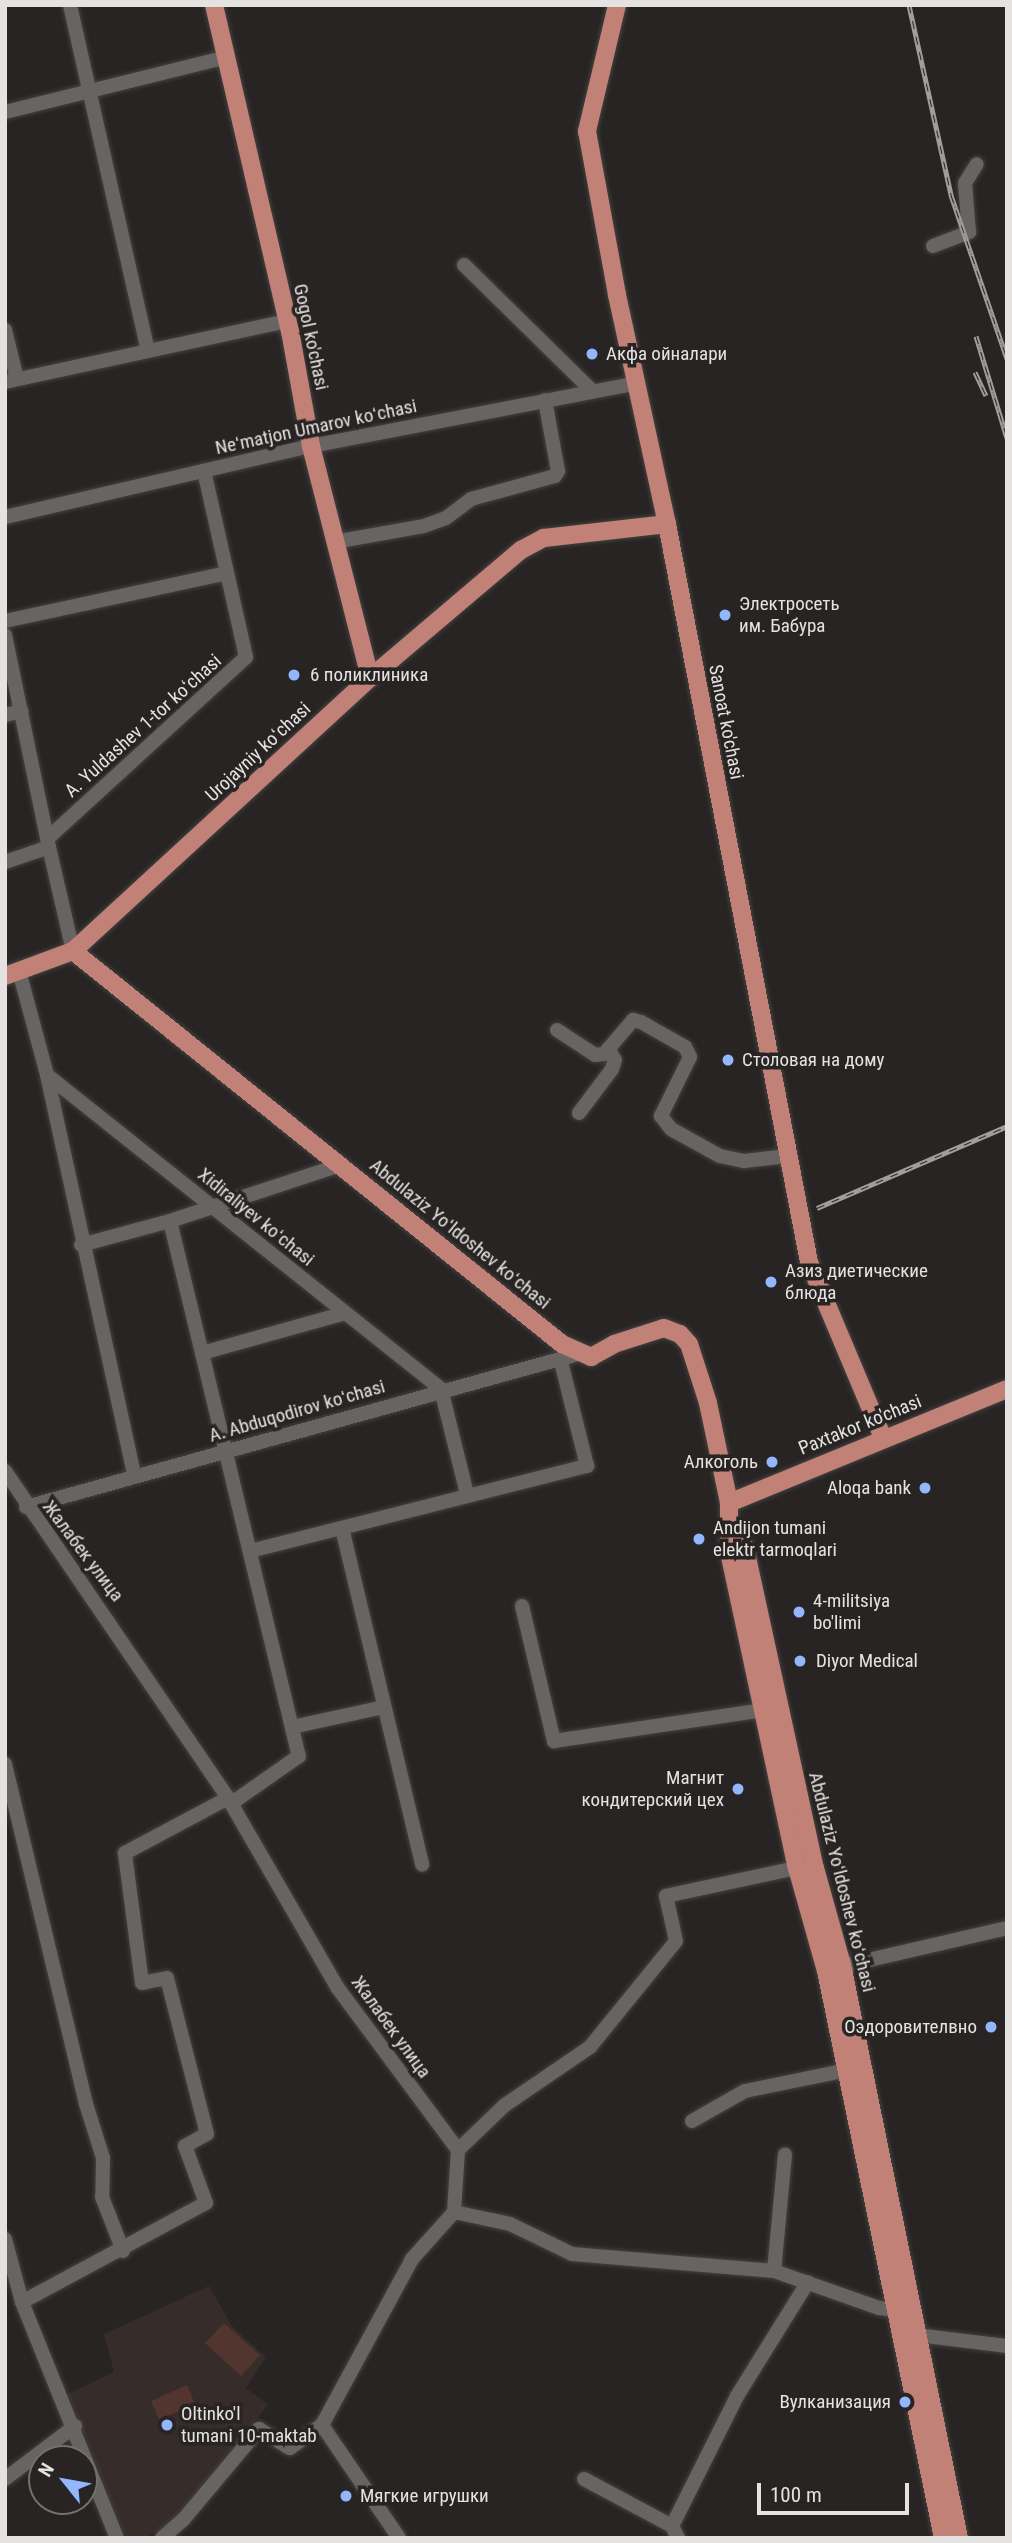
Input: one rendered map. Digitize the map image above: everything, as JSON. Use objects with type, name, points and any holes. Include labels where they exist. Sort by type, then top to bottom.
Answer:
[{"type":"main road","name":"Gogol ko'chasi","points":[[214,5],[287,321],[311,446],[370,678]]},
{"type":"main road","name":"Sanoat ko'chasi","points":[[617,5],[587,131],[667,524],[809,1262],[883,1438]]},
{"type":"main road","name":"Urоjayniy koʻchasi","points":[[73,951],[370,678],[521,550],[544,538],[667,524]]},
{"type":"main road","points":[[12,973],[73,951]]},
{"type":"main road","name":"Abdulaziz Yoʻldoshev koʻchasi","points":[[73,951],[578,1354],[591,1357],[614,1344],[664,1328],[680,1334],[689,1344],[708,1403],[729,1503],[732,1527],[729,1552],[764,1710],[778,1737],[834,1968],[907,2312],[943,2538]]},
{"type":"main road","name":"Paxtakor ko'chasi","points":[[729,1503],[1007,1389]]},
{"type":"main road","name":"Abdulaziz Yoʻldoshev koʻchasi","points":[[732,1527],[745,1548],[778,1737],[797,1868],[834,1968],[848,2070],[907,2312]]},
{"type":"main road","name":"Abdulaziz Yoʻldoshev koʻchasi","points":[[911,2334],[960,2538]]},
{"type":"street","points":[[70,5],[147,348]]},
{"type":"street","points":[[5,112],[88,94],[227,57]]},
{"type":"street","points":[[933,246],[969,232],[965,183],[977,164]]},
{"type":"street","points":[[464,265],[592,391]]},
{"type":"street","points":[[5,330],[11,380],[147,348],[287,321]]},
{"type":"street","name":"Neʻmatjon Umarov koʻchasi","points":[[5,517],[311,446],[637,383]]},
{"type":"street","points":[[334,542],[424,526],[446,518],[471,499],[555,476],[558,471],[545,400]]},
{"type":"street","name":"A. Yuldashev 1-tor koʻchasi","points":[[49,842],[245,658],[204,471]]},
{"type":"street","points":[[5,621],[227,573]]},
{"type":"street","points":[[5,635],[73,951]]},
{"type":"street","points":[[5,715],[22,711]]},
{"type":"street","points":[[5,862],[49,842]]},
{"type":"street","points":[[12,973],[47,1075],[81,1245],[134,1475]]},
{"type":"street","points":[[557,1030],[595,1055],[608,1049],[633,1020],[685,1047],[688,1063],[660,1116],[662,1121],[688,1141],[720,1156],[744,1161],[788,1156]]},
{"type":"street","points":[[579,1113],[612,1069],[615,1060],[608,1049]]},
{"type":"street","name":"Xidiraliyev koʻchasi","points":[[47,1075],[441,1389]]},
{"type":"street","points":[[81,1245],[170,1222],[340,1164]]},
{"type":"street","points":[[22,2302],[123,2251],[206,2203],[185,2146],[207,2134],[167,1978],[142,1983],[125,1853],[230,1800],[299,1756],[170,1222]]},
{"type":"street","points":[[202,1353],[345,1313]]},
{"type":"street","name":"A. Abduqodirov koʻchasi","points":[[26,1507],[134,1475],[226,1453],[441,1389],[561,1362],[578,1354]]},
{"type":"street","points":[[250,1551],[467,1494],[587,1466],[561,1362]]},
{"type":"street","points":[[441,1389],[467,1494]]},
{"type":"street","name":"Жалабек улица","points":[[5,1471],[26,1507],[98,1602],[230,1800],[337,1987],[458,2150]]},
{"type":"street","points":[[342,1528],[422,1866]]},
{"type":"street","points":[[522,1606],[554,1741],[764,1710]]},
{"type":"street","points":[[292,1727],[384,1707]]},
{"type":"street","points":[[5,1764],[86,2104],[103,2158],[102,2197],[123,2251]]},
{"type":"street","points":[[162,2538],[183,2520],[258,2428],[290,2448],[321,2425],[412,2259],[454,2212],[458,2150],[505,2105],[590,2047],[676,1941],[666,1896],[797,1868]]},
{"type":"street","points":[[834,1968],[1007,1927]]},
{"type":"street","points":[[692,2121],[745,2091],[848,2070]]},
{"type":"street","points":[[774,2271],[785,2155]]},
{"type":"street","points":[[454,2212],[510,2224],[572,2254],[774,2271],[879,2308],[907,2312]]},
{"type":"street","points":[[5,2239],[22,2302],[75,2426],[117,2538]]},
{"type":"street","points":[[584,2479],[675,2532],[737,2396],[808,2281]]},
{"type":"street","points":[[911,2334],[1007,2346]]},
{"type":"street","points":[[321,2425],[399,2538]]},
{"type":"street","points":[[5,2479],[75,2426]]},
{"type":"shaded area","name":"Oltinko'l tumani 10-maktab","points":[[209,2286],[232,2326],[266,2357],[246,2388],[268,2405],[173,2524],[144,2538],[126,2538],[98,2468],[98,2445],[89,2445],[68,2394],[114,2372],[104,2334]]},
{"type":"shaded area","points":[[224,2323],[260,2355],[241,2376],[205,2343]]},
{"type":"shaded area","points":[[187,2385],[195,2404],[159,2420],[151,2401]]},
{"type":"railway","points":[[909,5],[951,195],[1007,359]]},
{"type":"railway","points":[[976,336],[1007,438]]},
{"type":"railway","points":[[975,372],[986,396]]},
{"type":"railway","points":[[817,1208],[1007,1126]]},
{"type":"place","name":"Акфа ойналари","points":[[592,354]]},
{"type":"place","name":"Электросеть им. Бабура","points":[[725,615]]},
{"type":"place","name":"6 поликлиника","points":[[294,675]]},
{"type":"place","name":"Столовая на дому","points":[[728,1060]]},
{"type":"place","name":"Азиз диетические блюда","points":[[771,1282]]},
{"type":"place","name":"Алкоголь","points":[[772,1462]]},
{"type":"place","name":"Aloqa bank","points":[[925,1488]]},
{"type":"place","name":"Andijon tumani elektr tarmoqlari","points":[[699,1539]]},
{"type":"place","name":"4-militsiya bo'limi","points":[[799,1612]]},
{"type":"place","name":"Diyor Medical","points":[[800,1661]]},
{"type":"place","name":"Магнит кондитерский цех","points":[[738,1789]]},
{"type":"place","name":"Оэдоровителвно","points":[[991,2027]]},
{"type":"place","name":"Вулканизация","points":[[905,2402]]},
{"type":"place","name":"Oltinko'l tumani 10-maktab","points":[[167,2425]]},
{"type":"place","name":"Мягкие игрушки","points":[[346,2496]]}]
